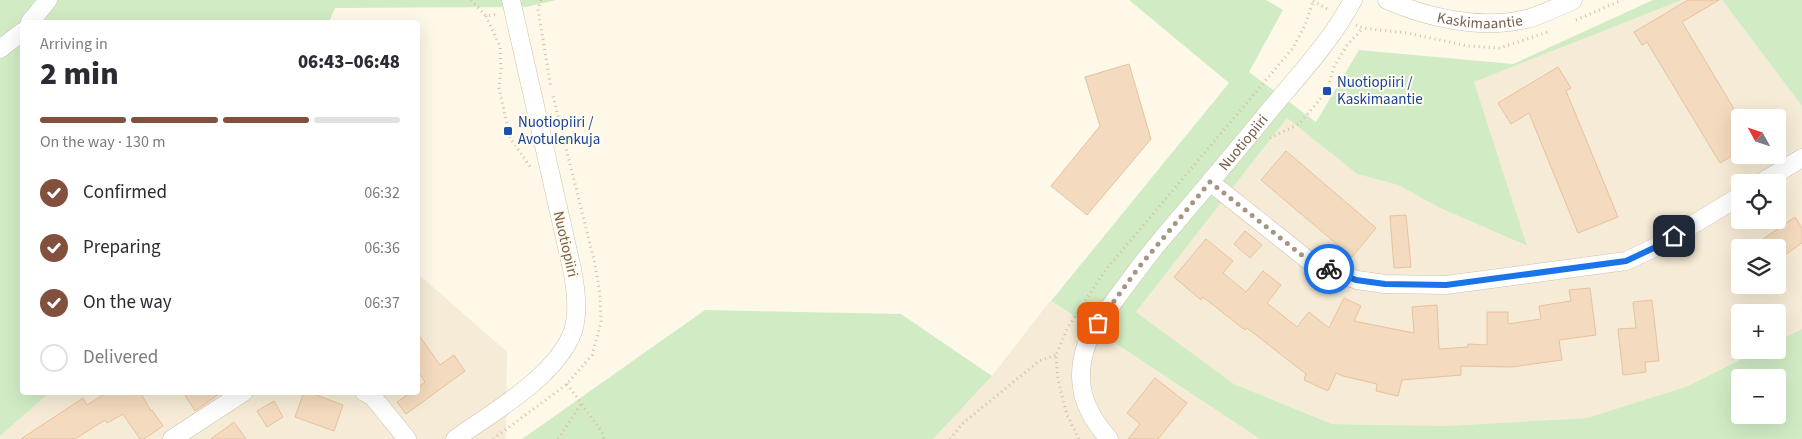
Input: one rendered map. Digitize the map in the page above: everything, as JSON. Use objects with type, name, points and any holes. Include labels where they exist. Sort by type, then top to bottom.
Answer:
[{"type":"street","points":[[32,20],[48,0]]},
{"type":"street","name":"Nuotiopiiri","points":[[455,439],[549,369],[563,350],[573,330],[576,311],[576,289],[511,0]]},
{"type":"street","name":"Nuotiopiiri","points":[[1109,439],[1097,426],[1084,401],[1081,385],[1081,367],[1086,344],[1098,323],[1139,267],[1288,88],[1344,18],[1354,0]]},
{"type":"street","name":"Kaskimaantie","points":[[1387,0],[1406,8],[1445,19],[1484,23],[1526,19],[1573,0]]},
{"type":"street","points":[[0,49],[20,34]]},
{"type":"street","points":[[1775,174],[1802,158]]},
{"type":"street","points":[[1210,182],[1308,260],[1356,280],[1385,284],[1446,285],[1626,261],[1658,246],[1731,201]]},
{"type":"street","points":[[172,439],[239,395]]},
{"type":"street","points":[[369,395],[407,439]]},
{"type":"path","points":[[538,9],[541,0]]},
{"type":"path","points":[[486,16],[500,47],[501,68],[499,88],[510,138],[532,171]]},
{"type":"path","points":[[1267,139],[1299,124],[1327,91],[1334,68],[1347,45],[1364,28]]},
{"type":"path","points":[[950,439],[962,424],[1039,361],[1056,355]]},
{"type":"path","points":[[493,439],[567,384],[602,432],[604,439]]},
{"type":"path","points":[[558,439],[581,404]]},
{"type":"shaded area","points":[[1682,0],[1722,0],[1802,106],[1802,329],[1786,337],[1786,304],[1731,304],[1731,359],[1741,359],[1688,386],[1587,418],[1446,426],[1332,424],[1234,384],[1136,312],[1287,118],[1357,174],[1398,185],[1440,208],[1526,246],[1474,82]]},
{"type":"shaded area","points":[[420,276],[507,352],[506,439],[0,439],[0,436],[47,395],[420,395]]},
{"type":"shaded area","points":[[1050,301],[1260,439],[933,439],[992,376]]},
{"type":"green space","points":[[0,0],[556,0],[526,7],[335,8],[330,20],[20,20],[20,395],[47,395],[0,436]]},
{"type":"green space","points":[[1129,0],[1266,0],[1283,10],[1249,72],[1316,122],[1359,50],[1513,64],[1653,0],[1682,0],[1474,82],[1527,246],[1440,208],[1398,185],[1357,174],[1287,118],[1136,312],[1234,384],[1332,424],[1446,426],[1587,418],[1688,386],[1741,359],[1786,359],[1786,337],[1802,329],[1802,439],[1260,439],[1051,301],[1229,83]]},
{"type":"green space","points":[[1722,0],[1802,0],[1802,106]]},
{"type":"green space","points":[[705,310],[901,314],[992,376],[933,439],[522,439]]},
{"type":"building","points":[[1688,0],[1719,0],[1682,22],[1734,109],[1731,109],[1731,156],[1720,163],[1647,42],[1642,45],[1634,32]]},
{"type":"building","points":[[1129,64],[1151,139],[1087,215],[1051,186],[1100,126],[1085,77]]},
{"type":"building","points":[[1558,67],[1571,88],[1566,91],[1618,217],[1578,233],[1529,113],[1511,124],[1498,103]]},
{"type":"building","points":[[1286,151],[1376,228],[1352,257],[1261,180]]},
{"type":"building","points":[[1406,215],[1411,267],[1394,268],[1390,216]]},
{"type":"building","points":[[1795,217],[1802,228],[1802,243],[1786,254],[1786,239],[1763,239],[1778,229],[1786,229],[1786,223]]},
{"type":"building","points":[[1245,231],[1262,245],[1250,258],[1234,244]]},
{"type":"building","points":[[1206,239],[1233,261],[1223,273],[1246,292],[1263,271],[1281,285],[1267,303],[1297,327],[1309,312],[1329,328],[1344,298],[1361,306],[1354,321],[1414,333],[1412,307],[1437,305],[1439,349],[1468,347],[1468,344],[1487,345],[1487,312],[1508,312],[1508,324],[1541,319],[1539,306],[1571,301],[1569,290],[1590,288],[1596,335],[1559,340],[1562,360],[1511,367],[1461,366],[1461,375],[1402,380],[1398,396],[1376,391],[1377,384],[1336,373],[1328,391],[1304,380],[1306,374],[1247,328],[1245,330],[1203,297],[1201,300],[1174,277]]},
{"type":"building","points":[[1652,300],[1659,361],[1645,362],[1646,372],[1623,375],[1618,329],[1636,328],[1633,302]]},
{"type":"building","points":[[420,337],[440,365],[454,355],[465,371],[406,414],[397,402],[407,395],[420,395],[420,386],[425,382],[420,374]]},
{"type":"building","points":[[1155,378],[1187,403],[1158,439],[1128,439],[1140,424],[1127,413]]},
{"type":"building","points":[[103,395],[142,395],[163,426],[144,439],[140,439],[123,414],[107,423],[105,420],[75,439],[21,439],[83,398],[87,405]]},
{"type":"building","points":[[185,395],[218,395],[195,411]]},
{"type":"building","points":[[303,395],[316,395],[343,405],[334,431],[295,417]]},
{"type":"building","points":[[274,401],[283,417],[267,427],[257,411]]},
{"type":"building","points":[[234,422],[246,439],[211,439]]},
{"type":"way so far","points":[[1098,323],[1139,267],[1210,182],[1308,260],[1329,269]]},
{"type":"place","name":"Nuotiopiiri / Kaskimaantie","points":[[1327,91]]},
{"type":"place","name":"Nuotiopiiri / Avotulenkuja","points":[[508,131]]},
{"type":"route","points":[[1329,269],[1356,280],[1385,284],[1446,285],[1626,261],[1674,236]]}]
